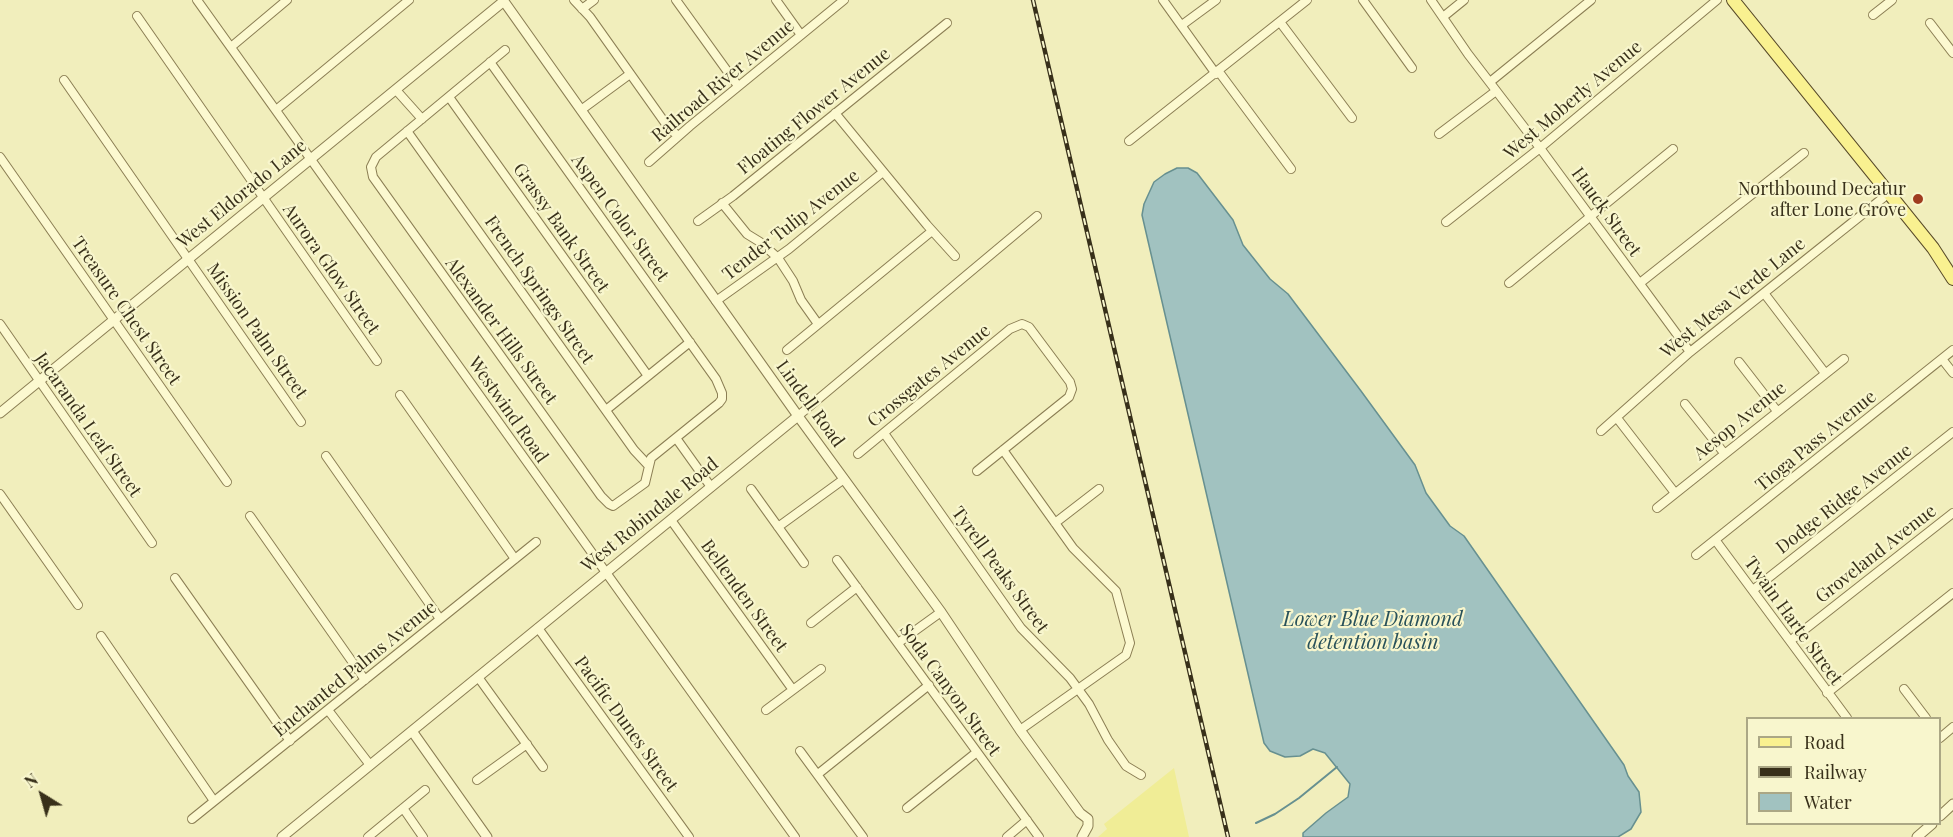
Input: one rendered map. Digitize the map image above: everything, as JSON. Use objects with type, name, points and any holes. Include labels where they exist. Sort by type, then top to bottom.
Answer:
[{"type":"main road","points":[[1733,0],[1933,248],[1953,279]]},
{"type":"street","name":"Westwind Road","points":[[197,0],[795,837]]},
{"type":"street","points":[[231,47],[287,0]]},
{"type":"street","points":[[276,110],[409,0]]},
{"type":"street","name":"West Eldorado Lane","points":[[0,413],[504,0]]},
{"type":"street","name":"Lindell Road","points":[[504,0],[716,302],[941,612],[1020,730],[1080,813],[1088,819],[1089,826],[1082,837]]},
{"type":"street","points":[[574,0],[668,127],[678,136]]},
{"type":"street","points":[[582,9],[594,0]]},
{"type":"street","points":[[676,0],[738,86]]},
{"type":"street","points":[[776,0],[801,35]]},
{"type":"street","name":"Railroad River Avenue","points":[[649,162],[844,0]]},
{"type":"street","points":[[1163,0],[1291,169]]},
{"type":"street","points":[[1182,25],[1216,0]]},
{"type":"street","points":[[1129,141],[1307,0]]},
{"type":"street","points":[[1363,0],[1412,68]]},
{"type":"street","name":"Hauck Street","points":[[1431,0],[1690,352]]},
{"type":"street","points":[[1443,17],[1464,0]]},
{"type":"street","points":[[1490,82],[1591,0]]},
{"type":"street","name":"West Moberly Avenue","points":[[1446,222],[1540,148],[1717,0]]},
{"type":"street","points":[[1873,15],[1892,0]]},
{"type":"street","name":"Aurora Glow Street","points":[[137,16],[377,361]]},
{"type":"street","points":[[1280,22],[1352,118]]},
{"type":"street","name":"Floating Flower Avenue","points":[[698,221],[948,23]]},
{"type":"street","points":[[1930,24],[1953,53]]},
{"type":"street","points":[[407,131],[505,50]]},
{"type":"street","name":"Aspen Color Street","points":[[490,62],[716,379],[722,399],[676,438]]},
{"type":"street","points":[[581,110],[630,74]]},
{"type":"street","name":"Mission Palm Street","points":[[64,80],[301,422]]},
{"type":"street","points":[[396,90],[422,119]]},
{"type":"street","points":[[1439,134],[1496,91]]},
{"type":"street","name":"Grassy Bank Street","points":[[449,97],[648,376]]},
{"type":"street","points":[[835,113],[932,231],[955,255]]},
{"type":"street","name":"Alexander Hills Street","points":[[407,131],[376,158],[371,167],[373,177],[483,333],[609,504],[613,506],[645,483],[648,465]]},
{"type":"street","name":"French Springs Street","points":[[407,131],[634,450],[648,465]]},
{"type":"street","points":[[1509,283],[1673,149]]},
{"type":"street","points":[[1640,283],[1804,153]]},
{"type":"street","name":"Treasure Chest Street","points":[[0,157],[227,482]]},
{"type":"street","name":"Tender Tulip Avenue","points":[[716,302],[778,258],[883,172]]},
{"type":"street","name":"West Mesa Verde Lane","points":[[1601,431],[1690,352],[1888,193]]},
{"type":"street","points":[[722,203],[747,234],[778,258],[793,281],[801,300],[818,324]]},
{"type":"street","name":"West Robindale Road","points":[[282,837],[798,416],[1037,216]]},
{"type":"street","points":[[787,350],[932,231]]},
{"type":"street","points":[[1764,293],[1825,373]]},
{"type":"street","name":"Jacaranda Leaf Street","points":[[0,324],[152,543]]},
{"type":"street","name":"Crossgates Avenue","points":[[858,454],[1010,329],[1022,324],[1029,327],[1070,381],[1072,389],[1069,397],[1003,450]]},
{"type":"street","points":[[606,410],[690,342]]},
{"type":"street","name":"Tioga Pass Avenue","points":[[1696,555],[1953,350]]},
{"type":"street","name":"Aesop Avenue","points":[[1657,508],[1844,359]]},
{"type":"street","points":[[1942,359],[1953,374]]},
{"type":"street","points":[[1739,362],[1777,411]]},
{"type":"street","points":[[400,395],[515,559]]},
{"type":"street","points":[[1685,404],[1724,453]]},
{"type":"street","points":[[1617,418],[1675,493]]},
{"type":"street","name":"Dodge Ridge Avenue","points":[[1753,590],[1953,432]]},
{"type":"street","name":"Tyrell Peaks Street","points":[[884,433],[1021,628],[1062,669],[1078,689],[1126,766],[1141,775]]},
{"type":"street","points":[[648,465],[651,458],[676,438],[711,487]]},
{"type":"street","points":[[976,471],[1003,450],[1081,557],[1116,591],[1131,643],[1126,655],[1020,730]]},
{"type":"street","points":[[326,456],[440,619]]},
{"type":"street","points":[[778,527],[844,479]]},
{"type":"street","points":[[751,489],[804,563]]},
{"type":"street","points":[[1055,523],[1099,489]]},
{"type":"street","points":[[0,494],[78,605]]},
{"type":"street","name":"Groveland Avenue","points":[[1790,641],[1953,513]]},
{"type":"street","points":[[250,516],[365,680]]},
{"type":"street","name":"Bellenden Street","points":[[671,520],[793,690]]},
{"type":"street","name":"Twain Harte Street","points":[[1716,541],[1845,717]]},
{"type":"street","name":"Enchanted Palms Avenue","points":[[192,819],[536,542]]},
{"type":"street","name":"Soda Canyon Street","points":[[837,560],[1040,837]]},
{"type":"street","points":[[175,578],[290,741]]},
{"type":"street","points":[[811,623],[857,587]]},
{"type":"street","points":[[1827,693],[1953,593]]},
{"type":"street","points":[[898,643],[941,612]]},
{"type":"street","name":"Pacific Dunes Street","points":[[538,628],[688,837]]},
{"type":"street","points":[[101,636],[214,801]]},
{"type":"street","points":[[766,710],[821,669]]},
{"type":"street","points":[[478,677],[543,767]]},
{"type":"street","points":[[818,774],[929,685]]},
{"type":"street","points":[[1904,689],[1925,717]]},
{"type":"street","points":[[328,710],[370,765]]},
{"type":"street","points":[[1941,736],[1953,727]]},
{"type":"street","points":[[412,730],[487,837]]},
{"type":"street","points":[[477,780],[527,744]]},
{"type":"street","points":[[800,751],[863,837]]},
{"type":"street","points":[[908,808],[977,752]]},
{"type":"street","points":[[368,837],[425,790]]},
{"type":"street","points":[[1941,815],[1953,804]]},
{"type":"street","points":[[403,808],[423,837]]},
{"type":"street","points":[[1006,837],[1027,820]]},
{"type":"street","points":[[1917,837],[1931,825]]},
{"type":"sand","points":[[1174,768],[1189,837],[1098,837],[1107,829],[1104,824]]},
{"type":"water","name":"Lower Blue Diamond detention basin","points":[[1177,168],[1188,168],[1197,173],[1233,220],[1243,245],[1270,279],[1288,294],[1361,391],[1415,465],[1426,493],[1450,526],[1464,536],[1624,765],[1628,776],[1639,792],[1641,812],[1631,829],[1618,837],[1303,837],[1303,833],[1348,797],[1350,784],[1325,753],[1313,749],[1300,756],[1285,757],[1270,751],[1264,743],[1142,215],[1144,204],[1154,182]]},
{"type":"waterway","points":[[1256,823],[1299,798],[1337,767]]},
{"type":"railway","points":[[1033,0],[1228,837]]},
{"type":"place","name":"Northbound Decatur after Lone Grove","points":[[1918,199]]}]
